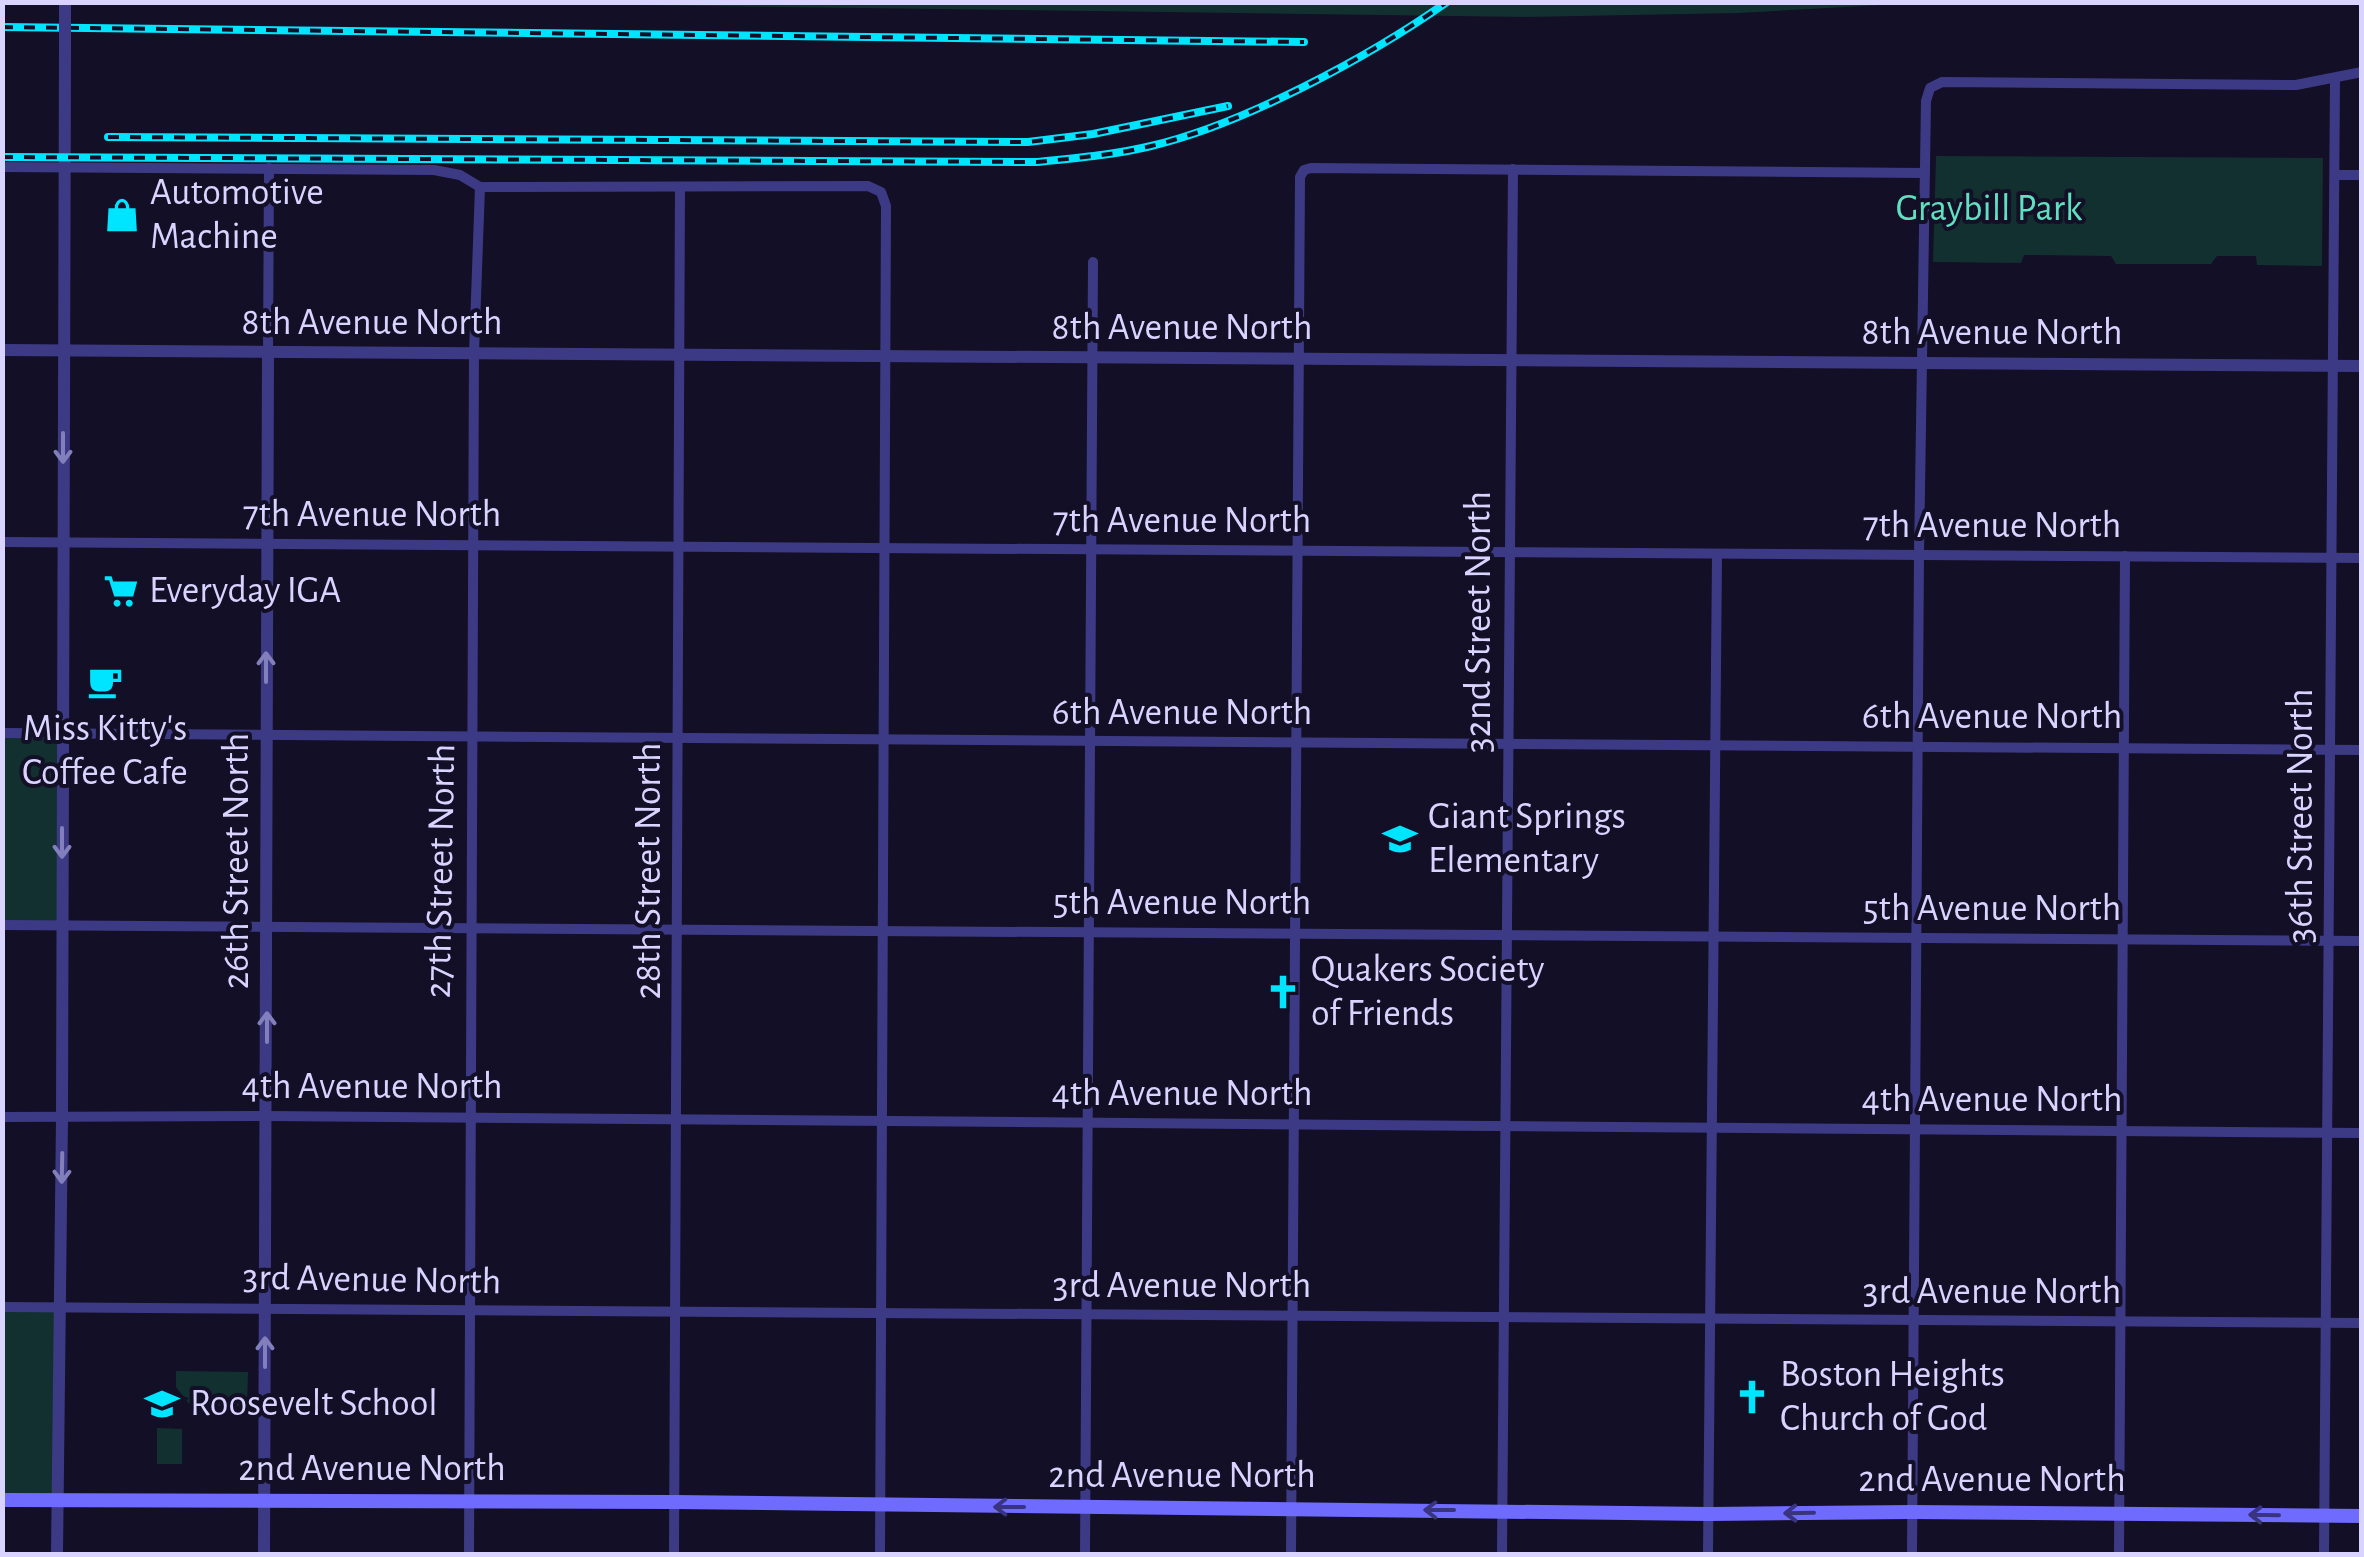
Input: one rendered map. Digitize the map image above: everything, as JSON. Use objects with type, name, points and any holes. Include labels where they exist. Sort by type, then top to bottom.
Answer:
[{"type":"main road","name":"2nd Avenue North","points":[[2,1500],[2362,1516]]},
{"type":"street","points":[[58,1554],[65,2]]},
{"type":"street","points":[[1912,1554],[1926,100],[1930,88],[1942,82],[2296,85],[2362,72]]},
{"type":"street","name":"36th Street North","points":[[2324,1554],[2335,79]]},
{"type":"street","points":[[2,168],[434,170],[460,175],[480,188],[868,186],[881,192],[886,206],[886,357],[880,1554]]},
{"type":"street","name":"26th Street North","points":[[264,1554],[270,168]]},
{"type":"street","name":"32nd Street North","points":[[1502,1554],[1513,169]]},
{"type":"street","points":[[1291,1554],[1300,177],[1304,170],[1925,173]]},
{"type":"street","points":[[2334,174],[2362,175]]},
{"type":"street","name":"27th Street North","points":[[469,1554],[474,353],[480,188]]},
{"type":"street","name":"28th Street North","points":[[674,1554],[680,188]]},
{"type":"street","points":[[1085,1554],[1093,262]]},
{"type":"street","name":"8th Avenue North","points":[[2,350],[2362,366]]},
{"type":"street","name":"7th Avenue North","points":[[2,542],[2362,558]]},
{"type":"street","points":[[1708,1554],[1717,555]]},
{"type":"street","points":[[2119,1554],[2125,556]]},
{"type":"street","name":"6th Avenue North","points":[[2,733],[2362,750]]},
{"type":"street","name":"5th Avenue North","points":[[2,924],[2362,941]]},
{"type":"street","name":"4th Avenue North","points":[[2,1118],[267,1116],[2362,1132]]},
{"type":"street","name":"3rd Avenue North","points":[[2,1307],[2362,1323]]},
{"type":"green space","points":[[421,2],[1917,3],[1739,13],[1526,17]]},
{"type":"green space","name":"Graybill Park","points":[[1936,156],[2323,158],[2322,266],[2257,265],[2256,256],[2217,256],[2211,264],[2116,264],[2111,256],[2024,255],[2021,263],[1933,262]]},
{"type":"green space","points":[[3,733],[61,733],[62,925],[3,924]]},
{"type":"green space","points":[[3,1307],[60,1308],[58,1500],[3,1500]]},
{"type":"green space","points":[[176,1371],[248,1372],[247,1406],[191,1406],[176,1387]]},
{"type":"green space","points":[[157,1428],[182,1429],[182,1464],[157,1464]]},
{"type":"railway","points":[[2,157],[1037,162],[1080,158],[1151,146],[1226,122],[1344,66],[1447,2]]},
{"type":"railway","points":[[2,27],[1304,42]]},
{"type":"railway","points":[[108,137],[1028,142],[1093,134],[1228,106]]},
{"type":"place","name":"Automotive Machine","points":[[122,215]]},
{"type":"place","name":"Everyday IGA","points":[[121,591]]},
{"type":"place","name":"Miss Kitty's Coffee Cafe","points":[[105,682]]},
{"type":"place","name":"Giant Springs Elementary","points":[[1400,839]]},
{"type":"place","name":"Quakers Society of Friends","points":[[1283,992]]},
{"type":"place","name":"Boston Heights Church of God","points":[[1752,1397]]},
{"type":"place","name":"Roosevelt School","points":[[162,1404]]}]
